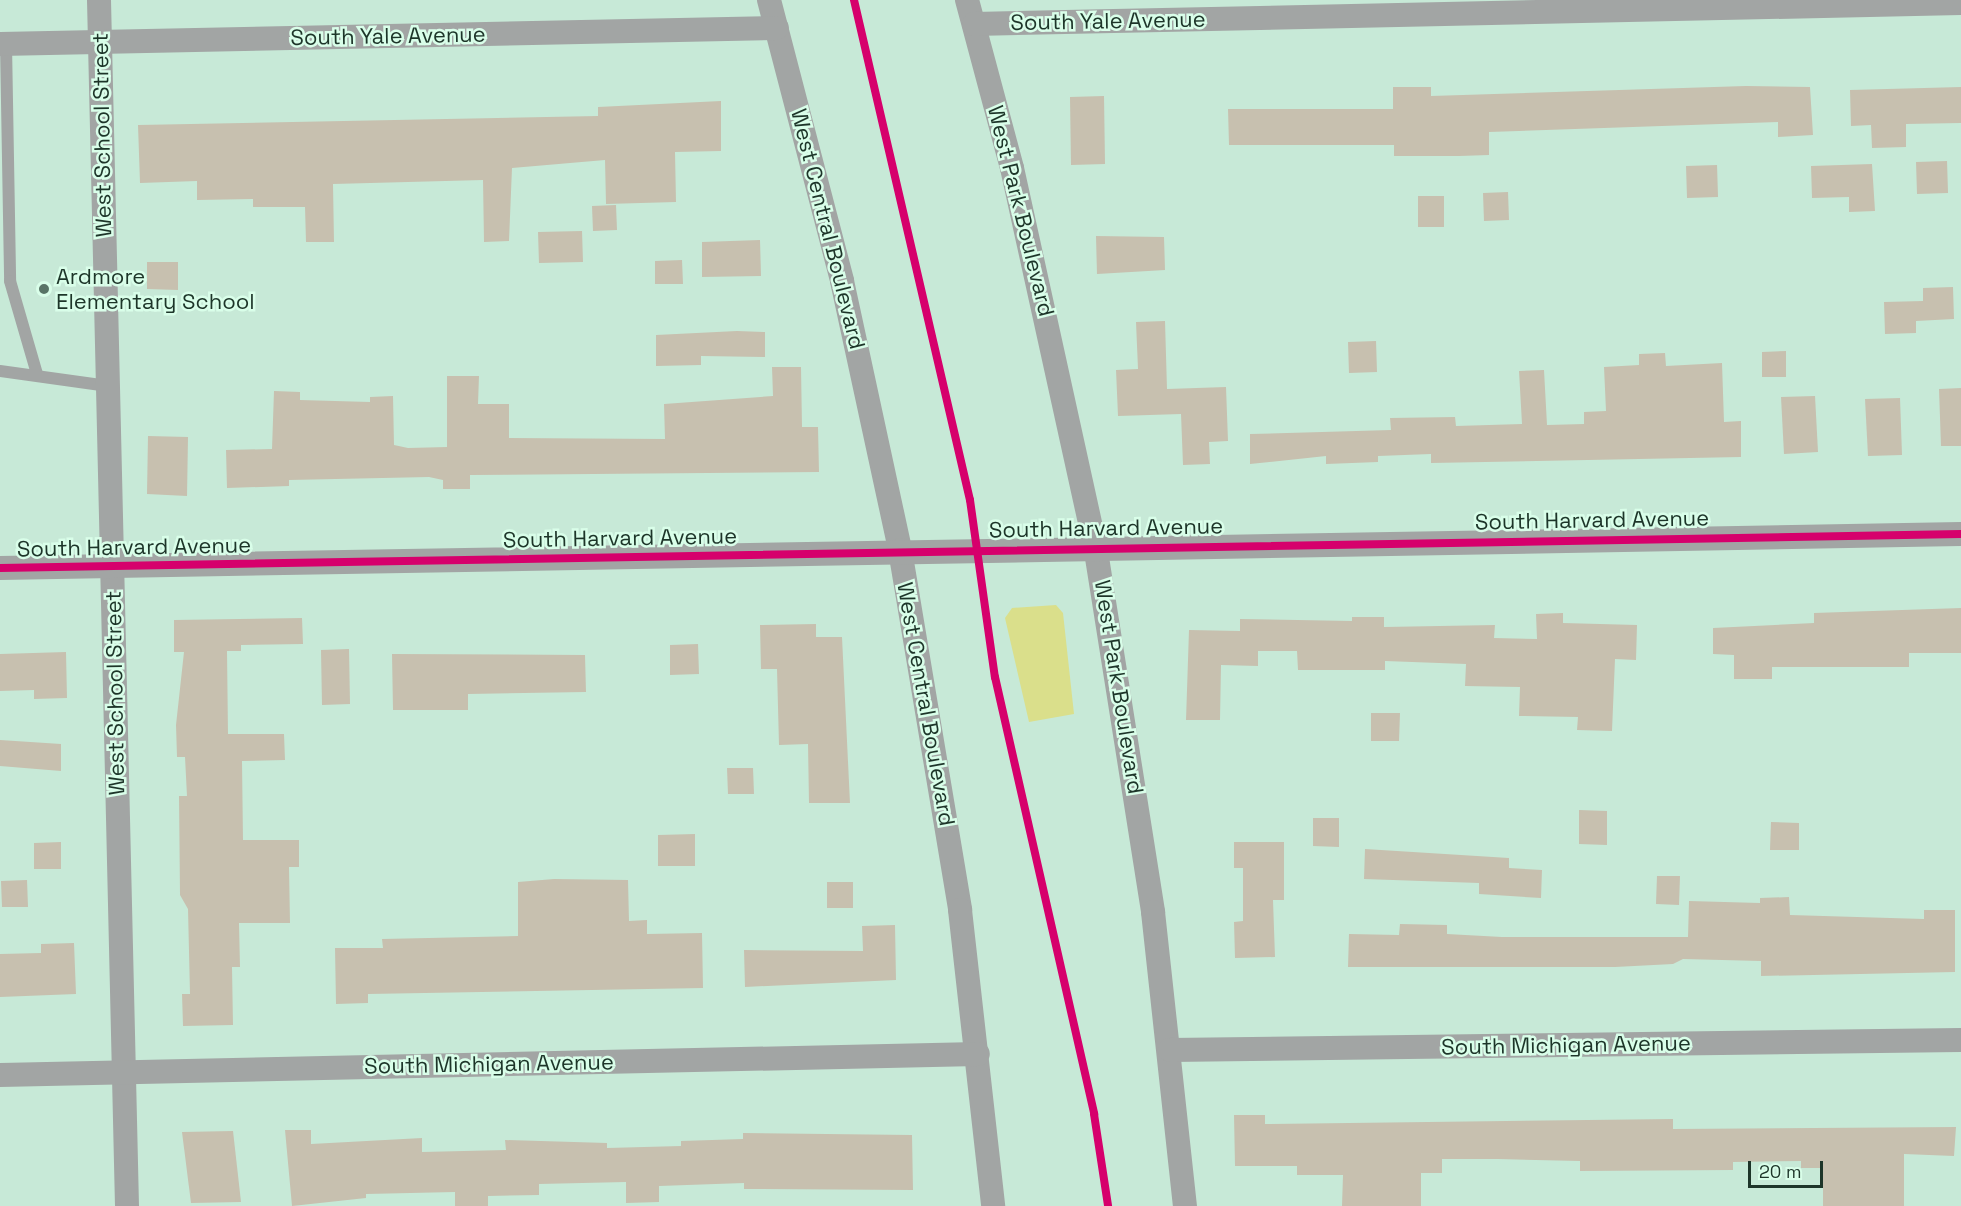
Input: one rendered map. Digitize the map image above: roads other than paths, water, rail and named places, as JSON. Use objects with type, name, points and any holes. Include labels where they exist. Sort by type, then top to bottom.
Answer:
[{"type":"street","name":"West School Street","points":[[99,0],[127,1206]]},
{"type":"street","name":"West Central Boulevard","points":[[769,0],[842,281],[900,550],[935,745],[978,1054],[993,1206]]},
{"type":"street","name":"West Park Boulevard","points":[[967,0],[1095,545],[1137,796],[1170,1050],[1185,1206]]},
{"type":"street","name":"South Yale Avenue","points":[[974,24],[1961,3]]},
{"type":"street","name":"South Yale Avenue","points":[[3,44],[777,28]]},
{"type":"street","name":"South Harvard Avenue","points":[[0,568],[1095,545],[1961,534]]},
{"type":"street","name":"South Michigan Avenue","points":[[1170,1050],[1961,1040]]},
{"type":"street","name":"South Michigan Avenue","points":[[0,1075],[978,1054]]},
{"type":"lane","points":[[3,44],[10,281],[37,374]]},
{"type":"lane","points":[[0,371],[37,374],[108,386]]},
{"type":"place","name":"Ardmore Elementary School","points":[[44,289]]}]
